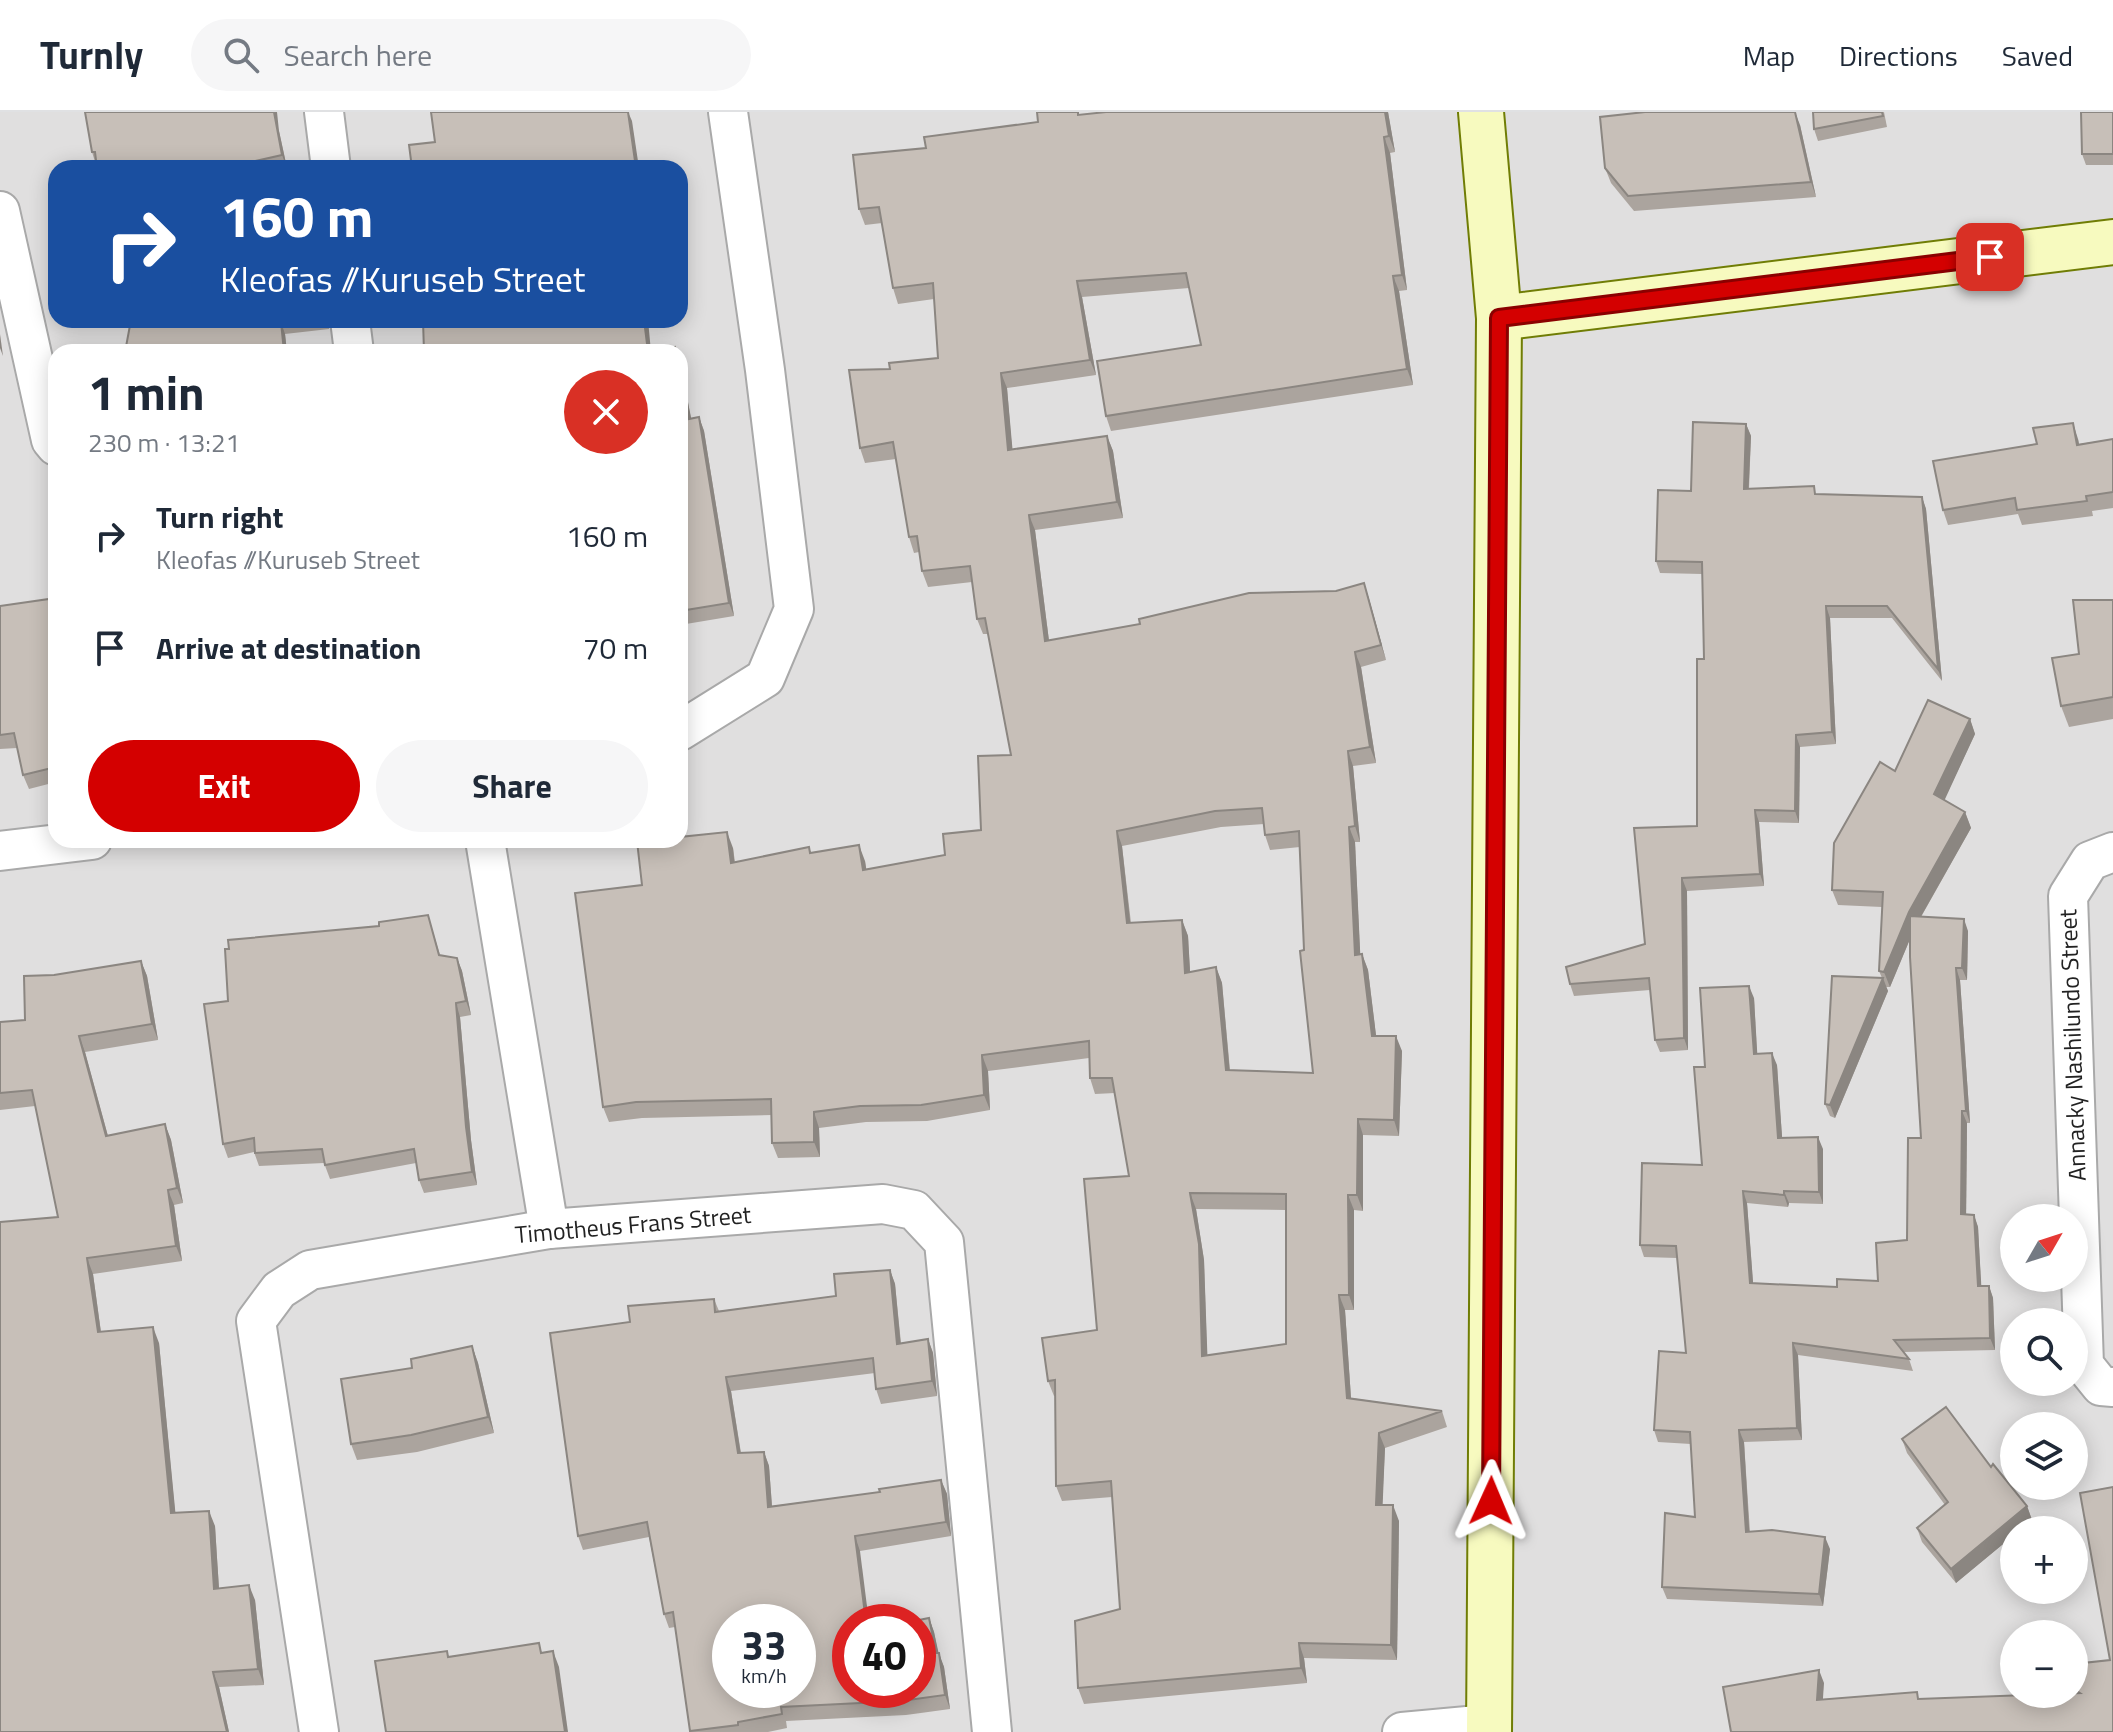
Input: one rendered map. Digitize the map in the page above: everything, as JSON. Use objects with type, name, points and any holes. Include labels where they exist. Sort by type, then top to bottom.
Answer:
[{"type":"street","points":[[324,112],[330,160]]},
{"type":"street","points":[[688,726],[765,678],[794,609],[765,370],[728,112]]},
{"type":"street","points":[[1402,1732],[1489,1728],[1499,318],[1481,112]]},
{"type":"street","points":[[0,211],[48,427]]},
{"type":"street","points":[[1499,318],[2113,242]]},
{"type":"street","points":[[0,851],[48,845]]},
{"type":"street","points":[[486,848],[549,1229]]},
{"type":"street","name":"Annacky Nashilundo Street","points":[[2113,852],[2090,861],[2068,896],[2084,1365],[2101,1386],[2113,1387]]},
{"type":"street","name":"Timotheus Frans Street","points":[[319,1732],[256,1321],[279,1290],[310,1270],[549,1229],[883,1204],[914,1210],[944,1242],[992,1732]]},
{"type":"shaded area","points":[[0,112],[2113,112],[2113,1732],[0,1732]]},
{"type":"building","points":[[85,112],[274,112],[282,155],[260,160],[96,160],[95,152],[92,152]]},
{"type":"building","points":[[431,112],[628,112],[635,160],[411,160],[409,145],[435,142]]},
{"type":"building","points":[[1037,112],[1078,112],[1078,115],[1106,112],[1385,112],[1389,136],[1384,137],[1402,275],[1393,276],[1407,369],[1106,416],[1097,361],[1201,345],[1186,273],[1077,281],[1090,360],[1001,373],[1008,450],[1107,436],[1117,502],[1029,515],[1045,641],[1140,624],[1139,619],[1249,593],[1336,591],[1364,583],[1381,645],[1355,652],[1370,747],[1348,751],[1355,826],[1349,827],[1355,955],[1362,954],[1372,1036],[1396,1036],[1394,1120],[1358,1119],[1357,1195],[1348,1195],[1349,1295],[1339,1295],[1347,1398],[1442,1411],[1379,1433],[1376,1505],[1393,1505],[1391,1645],[1299,1643],[1301,1668],[1078,1688],[1075,1621],[1120,1609],[1111,1481],[1056,1486],[1055,1380],[1048,1381],[1042,1338],[1097,1330],[1084,1179],[1129,1176],[1112,1078],[1090,1078],[1089,1041],[982,1055],[984,1095],[921,1105],[860,1106],[814,1112],[814,1142],[772,1143],[771,1099],[636,1102],[603,1107],[575,893],[642,885],[638,848],[688,848],[688,836],[727,832],[731,863],[809,847],[810,853],[859,845],[863,870],[945,855],[943,834],[981,830],[978,756],[1011,755],[985,618],[977,619],[970,566],[922,571],[917,536],[909,537],[893,442],[860,448],[849,370],[890,369],[889,363],[938,358],[933,283],[893,288],[879,207],[859,209],[853,155],[926,148],[924,137],[1038,122]],"holes":[[[1262,808],[1265,835],[1299,831],[1304,950],[1300,951],[1313,1073],[1226,1070],[1216,967],[1185,973],[1182,920],[1127,923],[1117,831],[1215,811]],[[1190,1193],[1286,1194],[1286,1344],[1202,1356],[1199,1244]]]},
{"type":"building","points":[[1645,112],[1795,112],[1811,182],[1628,196],[1605,168],[1600,117]]},
{"type":"building","points":[[1813,112],[1882,112],[1883,116],[1814,129]]},
{"type":"building","points":[[2081,112],[2113,112],[2113,154],[2082,154]]},
{"type":"building","points":[[130,328],[282,328],[283,344],[126,344]]},
{"type":"building","points":[[423,328],[645,328],[647,344],[424,344]]},
{"type":"building","points":[[688,414],[689,419],[699,417],[729,603],[688,610]]},
{"type":"building","points":[[1693,422],[1746,424],[1744,489],[1814,486],[1815,494],[1922,497],[1938,669],[1887,606],[1826,606],[1832,732],[1796,735],[1795,811],[1755,810],[1760,874],[1682,878],[1684,1038],[1655,1040],[1649,978],[1570,984],[1566,967],[1645,944],[1634,828],[1697,826],[1697,659],[1704,659],[1702,562],[1656,561],[1658,490],[1691,491]]},
{"type":"building","points":[[2073,423],[2077,445],[2113,439],[2113,492],[2086,496],[2087,501],[2017,510],[2015,498],[1943,510],[1933,461],[2037,444],[2033,428]]},
{"type":"building","points":[[48,599],[48,769],[23,775],[14,733],[0,735],[0,606]]},
{"type":"building","points":[[2073,600],[2113,600],[2113,697],[2061,706],[2052,658],[2079,654]]},
{"type":"building","points":[[1928,700],[1970,719],[1934,794],[1965,812],[1909,912],[1884,972],[1879,971],[1883,892],[1832,890],[1834,843],[1880,762],[1895,771]]},
{"type":"building","points":[[428,915],[439,955],[457,958],[466,1001],[456,1003],[472,1172],[419,1180],[414,1149],[325,1165],[322,1149],[255,1153],[254,1138],[223,1144],[204,1004],[228,1001],[225,949],[229,949],[228,940],[379,926],[379,922]]},
{"type":"building","points":[[1910,916],[1964,919],[1962,968],[1956,968],[1966,1111],[1962,1111],[1961,1214],[1974,1215],[1978,1286],[1989,1286],[1990,1338],[1894,1340],[1909,1359],[1793,1343],[1797,1428],[1739,1430],[1746,1532],[1772,1530],[1825,1537],[1819,1594],[1662,1587],[1665,1513],[1695,1517],[1690,1432],[1654,1430],[1659,1351],[1686,1353],[1676,1246],[1640,1245],[1642,1163],[1702,1165],[1694,1067],[1705,1067],[1700,988],[1749,986],[1754,1054],[1772,1053],[1778,1138],[1818,1137],[1819,1192],[1784,1191],[1784,1195],[1743,1191],[1750,1283],[1837,1287],[1837,1279],[1878,1281],[1876,1243],[1907,1240],[1908,1138],[1921,1138]]},
{"type":"building","points":[[141,961],[152,1024],[79,1036],[106,1136],[165,1124],[177,1188],[168,1190],[176,1246],[87,1258],[98,1332],[153,1327],[171,1513],[209,1511],[214,1589],[249,1585],[258,1669],[213,1672],[227,1732],[0,1732],[0,1222],[58,1217],[32,1090],[0,1093],[0,1022],[25,1020],[24,976],[54,975]]},
{"type":"building","points":[[1832,976],[1883,978],[1830,1105],[1825,1104]]},
{"type":"building","points":[[890,1270],[897,1344],[928,1339],[932,1381],[876,1389],[873,1358],[726,1377],[738,1453],[764,1452],[768,1507],[880,1492],[879,1489],[941,1480],[946,1522],[855,1536],[864,1604],[832,1604],[832,1704],[816,1705],[816,1604],[712,1604],[712,1708],[781,1708],[782,1714],[738,1722],[738,1725],[690,1731],[673,1612],[664,1614],[647,1522],[578,1536],[550,1333],[630,1322],[628,1306],[714,1299],[715,1312],[836,1296],[834,1274]]},
{"type":"building","points":[[472,1346],[488,1417],[411,1435],[351,1444],[341,1379],[412,1368],[411,1359]]},
{"type":"building","points":[[1946,1407],[1991,1467],[1993,1464],[2000,1473],[2000,1500],[2022,1500],[2027,1506],[2015,1516],[2000,1516],[2000,1528],[1951,1569],[1917,1528],[1948,1502],[1902,1439]]},
{"type":"building","points":[[2113,1487],[2113,1732],[1731,1732],[1723,1687],[1819,1670],[1817,1700],[1917,1692],[1918,1699],[2000,1696],[2000,1708],[2088,1708],[2088,1662],[2110,1660],[2088,1538],[2088,1516],[2084,1516],[2081,1500],[2088,1500],[2088,1492]]},
{"type":"building","points":[[539,1643],[541,1653],[553,1651],[565,1732],[386,1732],[375,1661],[447,1651],[448,1657]]},
{"type":"building","points":[[936,1653],[939,1653],[945,1695],[936,1696]]},
{"type":"route","points":[[1491,1501],[1499,318],[1990,257]]}]
